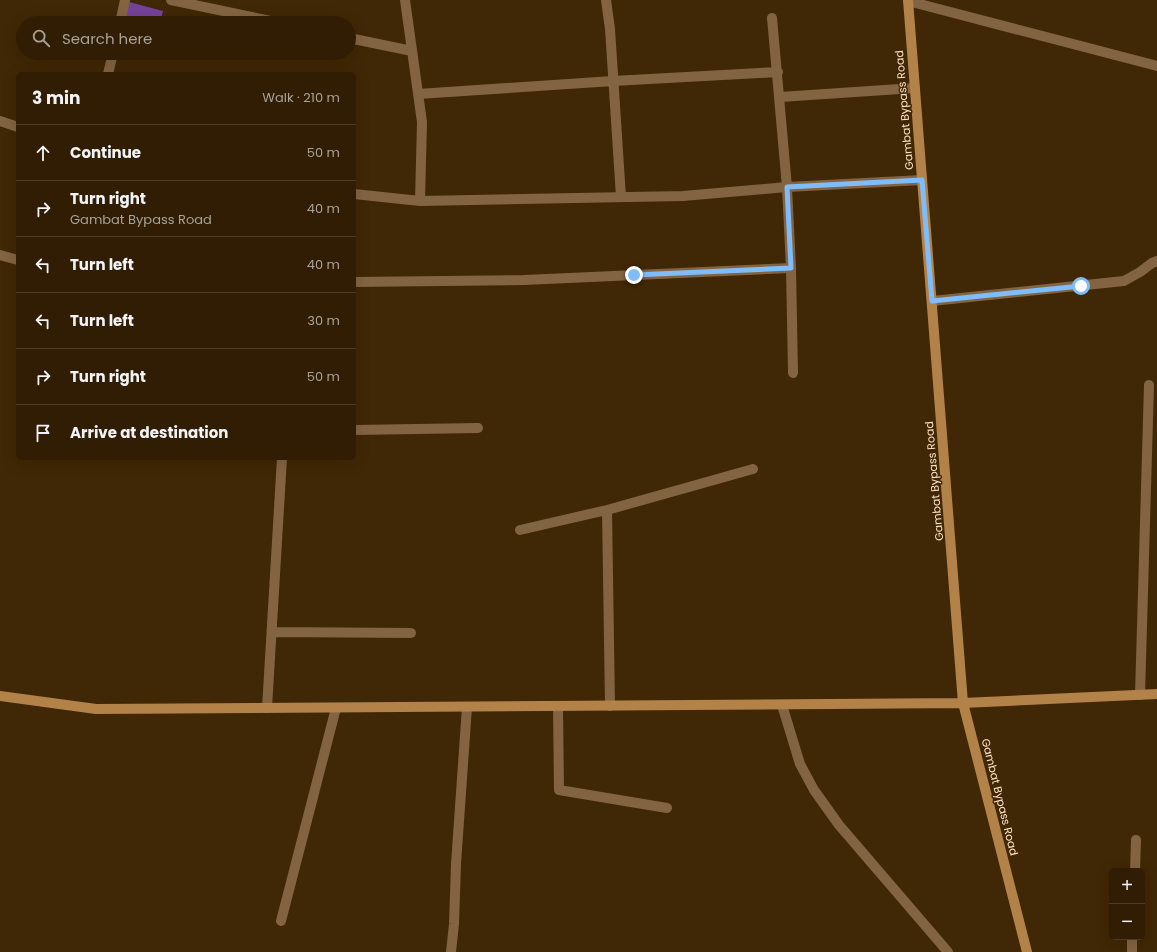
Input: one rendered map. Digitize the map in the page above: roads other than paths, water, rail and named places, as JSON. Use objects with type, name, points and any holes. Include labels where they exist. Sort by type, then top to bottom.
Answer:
[{"type":"street","points":[[122,16],[125,0]]},
{"type":"street","points":[[170,0],[247,16]]},
{"type":"street","points":[[405,0],[422,122],[420,201]]},
{"type":"street","points":[[606,0],[610,29],[621,197]]},
{"type":"street","points":[[908,0],[1157,66]]},
{"type":"street","name":"Gambat Bypass Road","points":[[908,0],[963,703],[1027,952]]},
{"type":"street","points":[[772,18],[778,72],[787,187],[791,268],[793,373]]},
{"type":"street","points":[[356,39],[412,51]]},
{"type":"street","points":[[108,72],[111,60]]},
{"type":"street","points":[[418,94],[778,72]]},
{"type":"street","points":[[780,97],[915,88]]},
{"type":"street","points":[[0,121],[16,126]]},
{"type":"street","points":[[356,194],[420,201],[683,196],[787,187],[922,180]]},
{"type":"street","points":[[0,255],[16,259]]},
{"type":"street","points":[[932,301],[1124,281],[1157,261]]},
{"type":"street","points":[[356,282],[524,280],[791,268]]},
{"type":"street","points":[[1140,695],[1149,385]]},
{"type":"street","points":[[356,430],[478,428]]},
{"type":"street","points":[[267,708],[282,460]]},
{"type":"street","points":[[520,530],[607,510],[753,469]]},
{"type":"street","points":[[607,510],[610,706]]},
{"type":"street","points":[[272,632],[411,633]]},
{"type":"street","points":[[0,696],[96,709],[963,703],[1157,694]]},
{"type":"street","points":[[782,705],[800,764],[814,790],[839,825],[948,952]]},
{"type":"street","points":[[450,952],[454,924],[456,864],[467,707]]},
{"type":"street","points":[[558,707],[559,790],[667,808]]},
{"type":"street","points":[[281,921],[336,708]]},
{"type":"street","points":[[1135,868],[1136,840]]},
{"type":"street","points":[[1132,940],[1132,952]]}]
